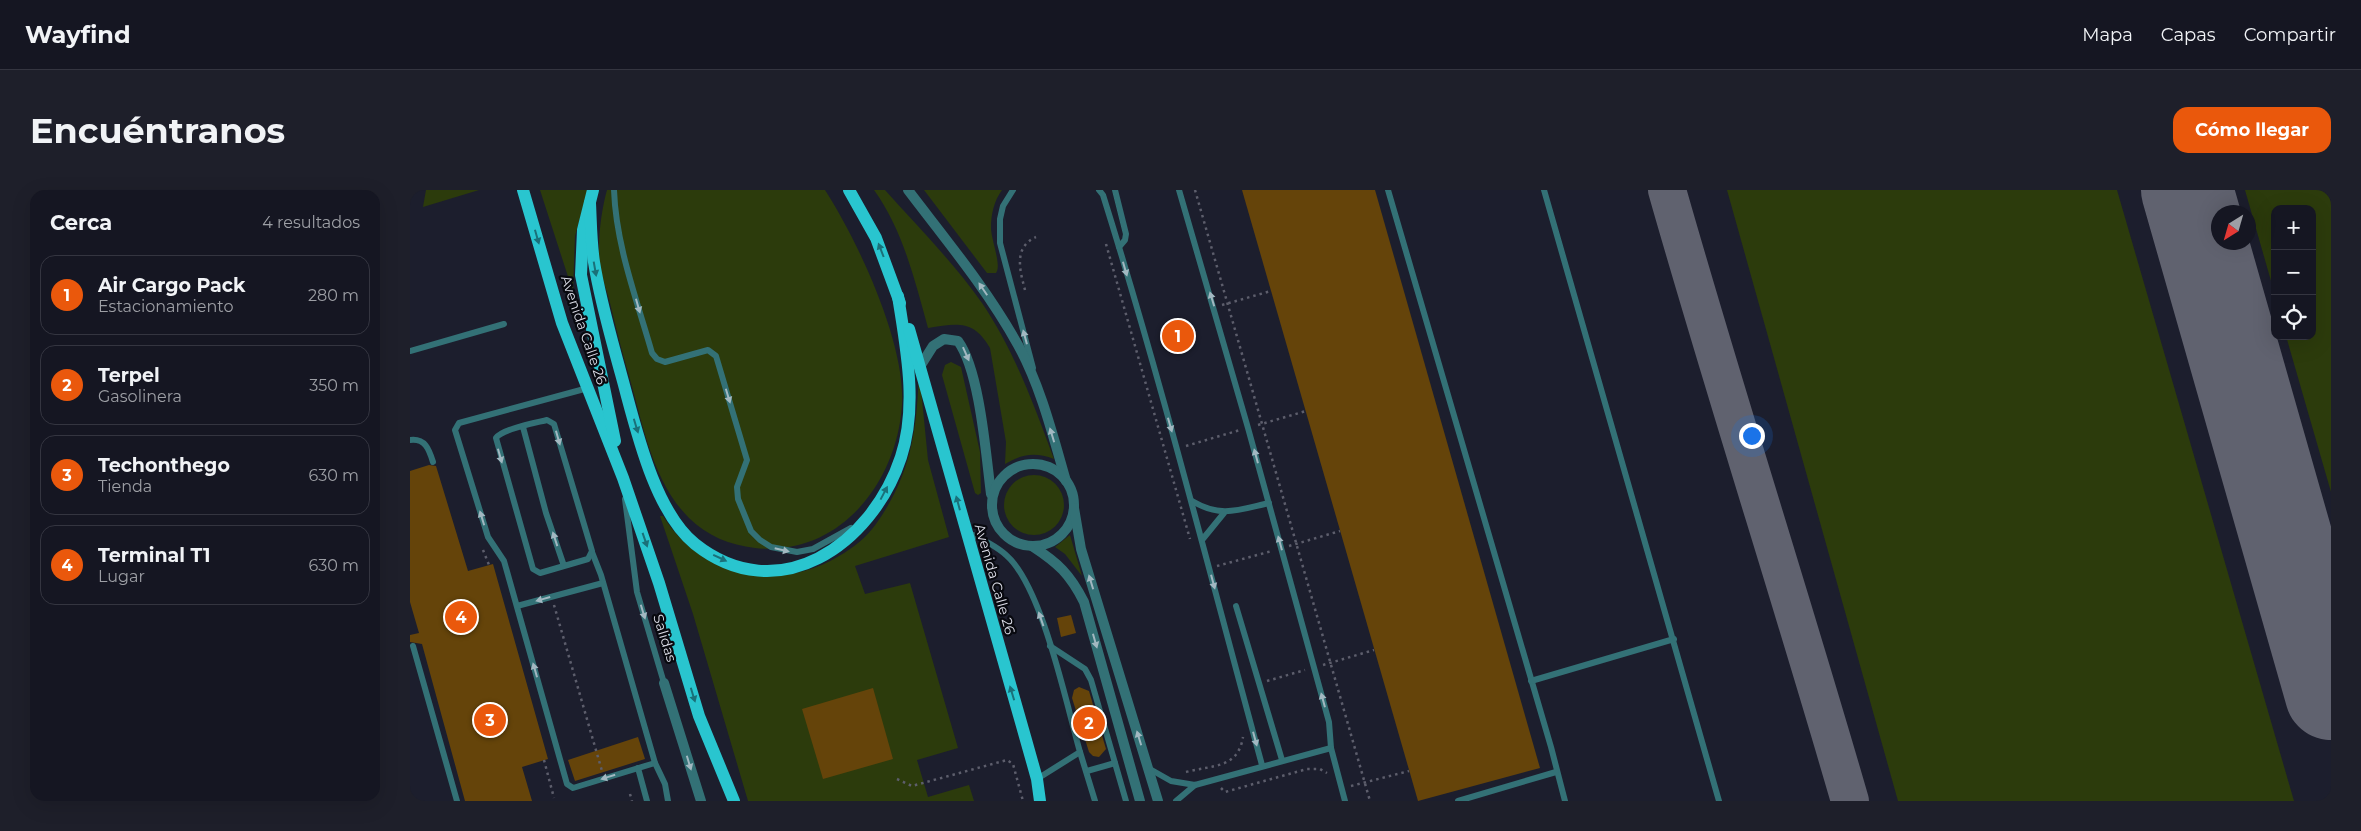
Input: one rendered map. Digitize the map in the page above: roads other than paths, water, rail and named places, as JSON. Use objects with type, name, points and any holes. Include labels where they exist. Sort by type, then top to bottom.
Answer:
[{"type":"main road","name":"Avenida Calle 26","points":[[522,190],[562,323],[623,478],[660,583],[699,716],[734,801]]},
{"type":"main road","name":"Avenida Calle 26","points":[[593,190],[582,243],[582,282],[623,478]]},
{"type":"main road","name":"Avenida Calle 26","points":[[849,190],[876,238],[921,365],[965,531],[1042,801]]},
{"type":"main road","points":[[590,203],[594,263],[617,360],[652,479],[678,526],[694,543],[716,557],[739,567],[762,570],[786,570],[822,558],[838,548],[869,517],[882,497],[901,457],[906,428],[909,368],[898,296]]},
{"type":"street","points":[[908,190],[970,270],[996,308],[1019,347],[1042,401],[1066,481],[1072,494],[1081,549],[1158,801]]},
{"type":"street","points":[[921,365],[933,346],[944,338],[958,341],[968,356],[976,393],[992,498],[992,512],[997,526],[1006,536],[1018,544],[1032,546],[1044,544],[1056,539],[1068,525],[1074,508]]},
{"type":"street","points":[[992,498],[996,485],[1005,474],[1023,465],[1044,465],[1057,471],[1066,481]]},
{"type":"street","points":[[1032,546],[1060,565],[1069,575],[1084,602],[1140,801]]},
{"type":"street","name":"Salidas","points":[[664,683],[701,801]]},
{"type":"lane","points":[[614,190],[618,229],[623,253],[652,353],[657,359],[665,362],[708,350],[716,356],[748,460],[736,488],[738,499],[751,531],[771,547],[797,552],[813,549],[869,517]]},
{"type":"lane","points":[[1013,190],[1002,213],[1000,243],[1042,401]]},
{"type":"lane","points":[[1099,190],[1103,195],[1119,247],[1192,501],[1262,765]]},
{"type":"lane","points":[[1115,190],[1126,234],[1125,240],[1119,247]]},
{"type":"lane","points":[[1179,190],[1214,307],[1329,722],[1330,748],[1345,801]]},
{"type":"lane","points":[[1388,190],[1565,801]]},
{"type":"lane","points":[[1544,190],[1719,801]]},
{"type":"lane","points":[[410,351],[504,324]]},
{"type":"lane","points":[[588,388],[562,393],[456,426],[455,430],[488,536],[504,561],[567,784],[573,788],[655,763]]},
{"type":"lane","points":[[592,551],[588,559],[540,573],[533,569],[496,441],[500,434],[547,420],[554,424],[603,583],[655,763],[665,784],[668,801]]},
{"type":"lane","points":[[522,427],[546,513],[564,566]]},
{"type":"lane","points":[[410,440],[421,440],[424,442],[433,462]]},
{"type":"lane","name":"Salidas","points":[[623,478],[637,592],[664,683]]},
{"type":"lane","points":[[1192,501],[1203,508],[1224,513],[1269,503]]},
{"type":"lane","points":[[1202,540],[1224,513]]},
{"type":"lane","points":[[965,531],[986,541],[1007,555],[1026,579],[1050,646],[1095,801]]},
{"type":"lane","points":[[517,606],[603,583]]},
{"type":"lane","points":[[1236,606],[1282,760]]},
{"type":"lane","points":[[1531,681],[1674,639]]},
{"type":"lane","points":[[413,646],[457,801]]},
{"type":"lane","points":[[1050,646],[1085,669],[1091,680],[1126,801]]},
{"type":"lane","points":[[1176,801],[1198,784],[1330,748]]},
{"type":"lane","points":[[1037,778],[1080,752]]},
{"type":"lane","points":[[1087,771],[1115,764]]},
{"type":"lane","points":[[638,768],[647,801]]},
{"type":"lane","points":[[1148,768],[1172,781],[1198,784]]},
{"type":"lane","points":[[1458,801],[1556,772]]},
{"type":"place","name":"Air Cargo Pack","points":[[1178,336]]},
{"type":"place","name":"Terminal T1","points":[[461,617]]},
{"type":"place","name":"Techonthego","points":[[490,720]]},
{"type":"place","name":"Terpel","points":[[1089,723]]}]
